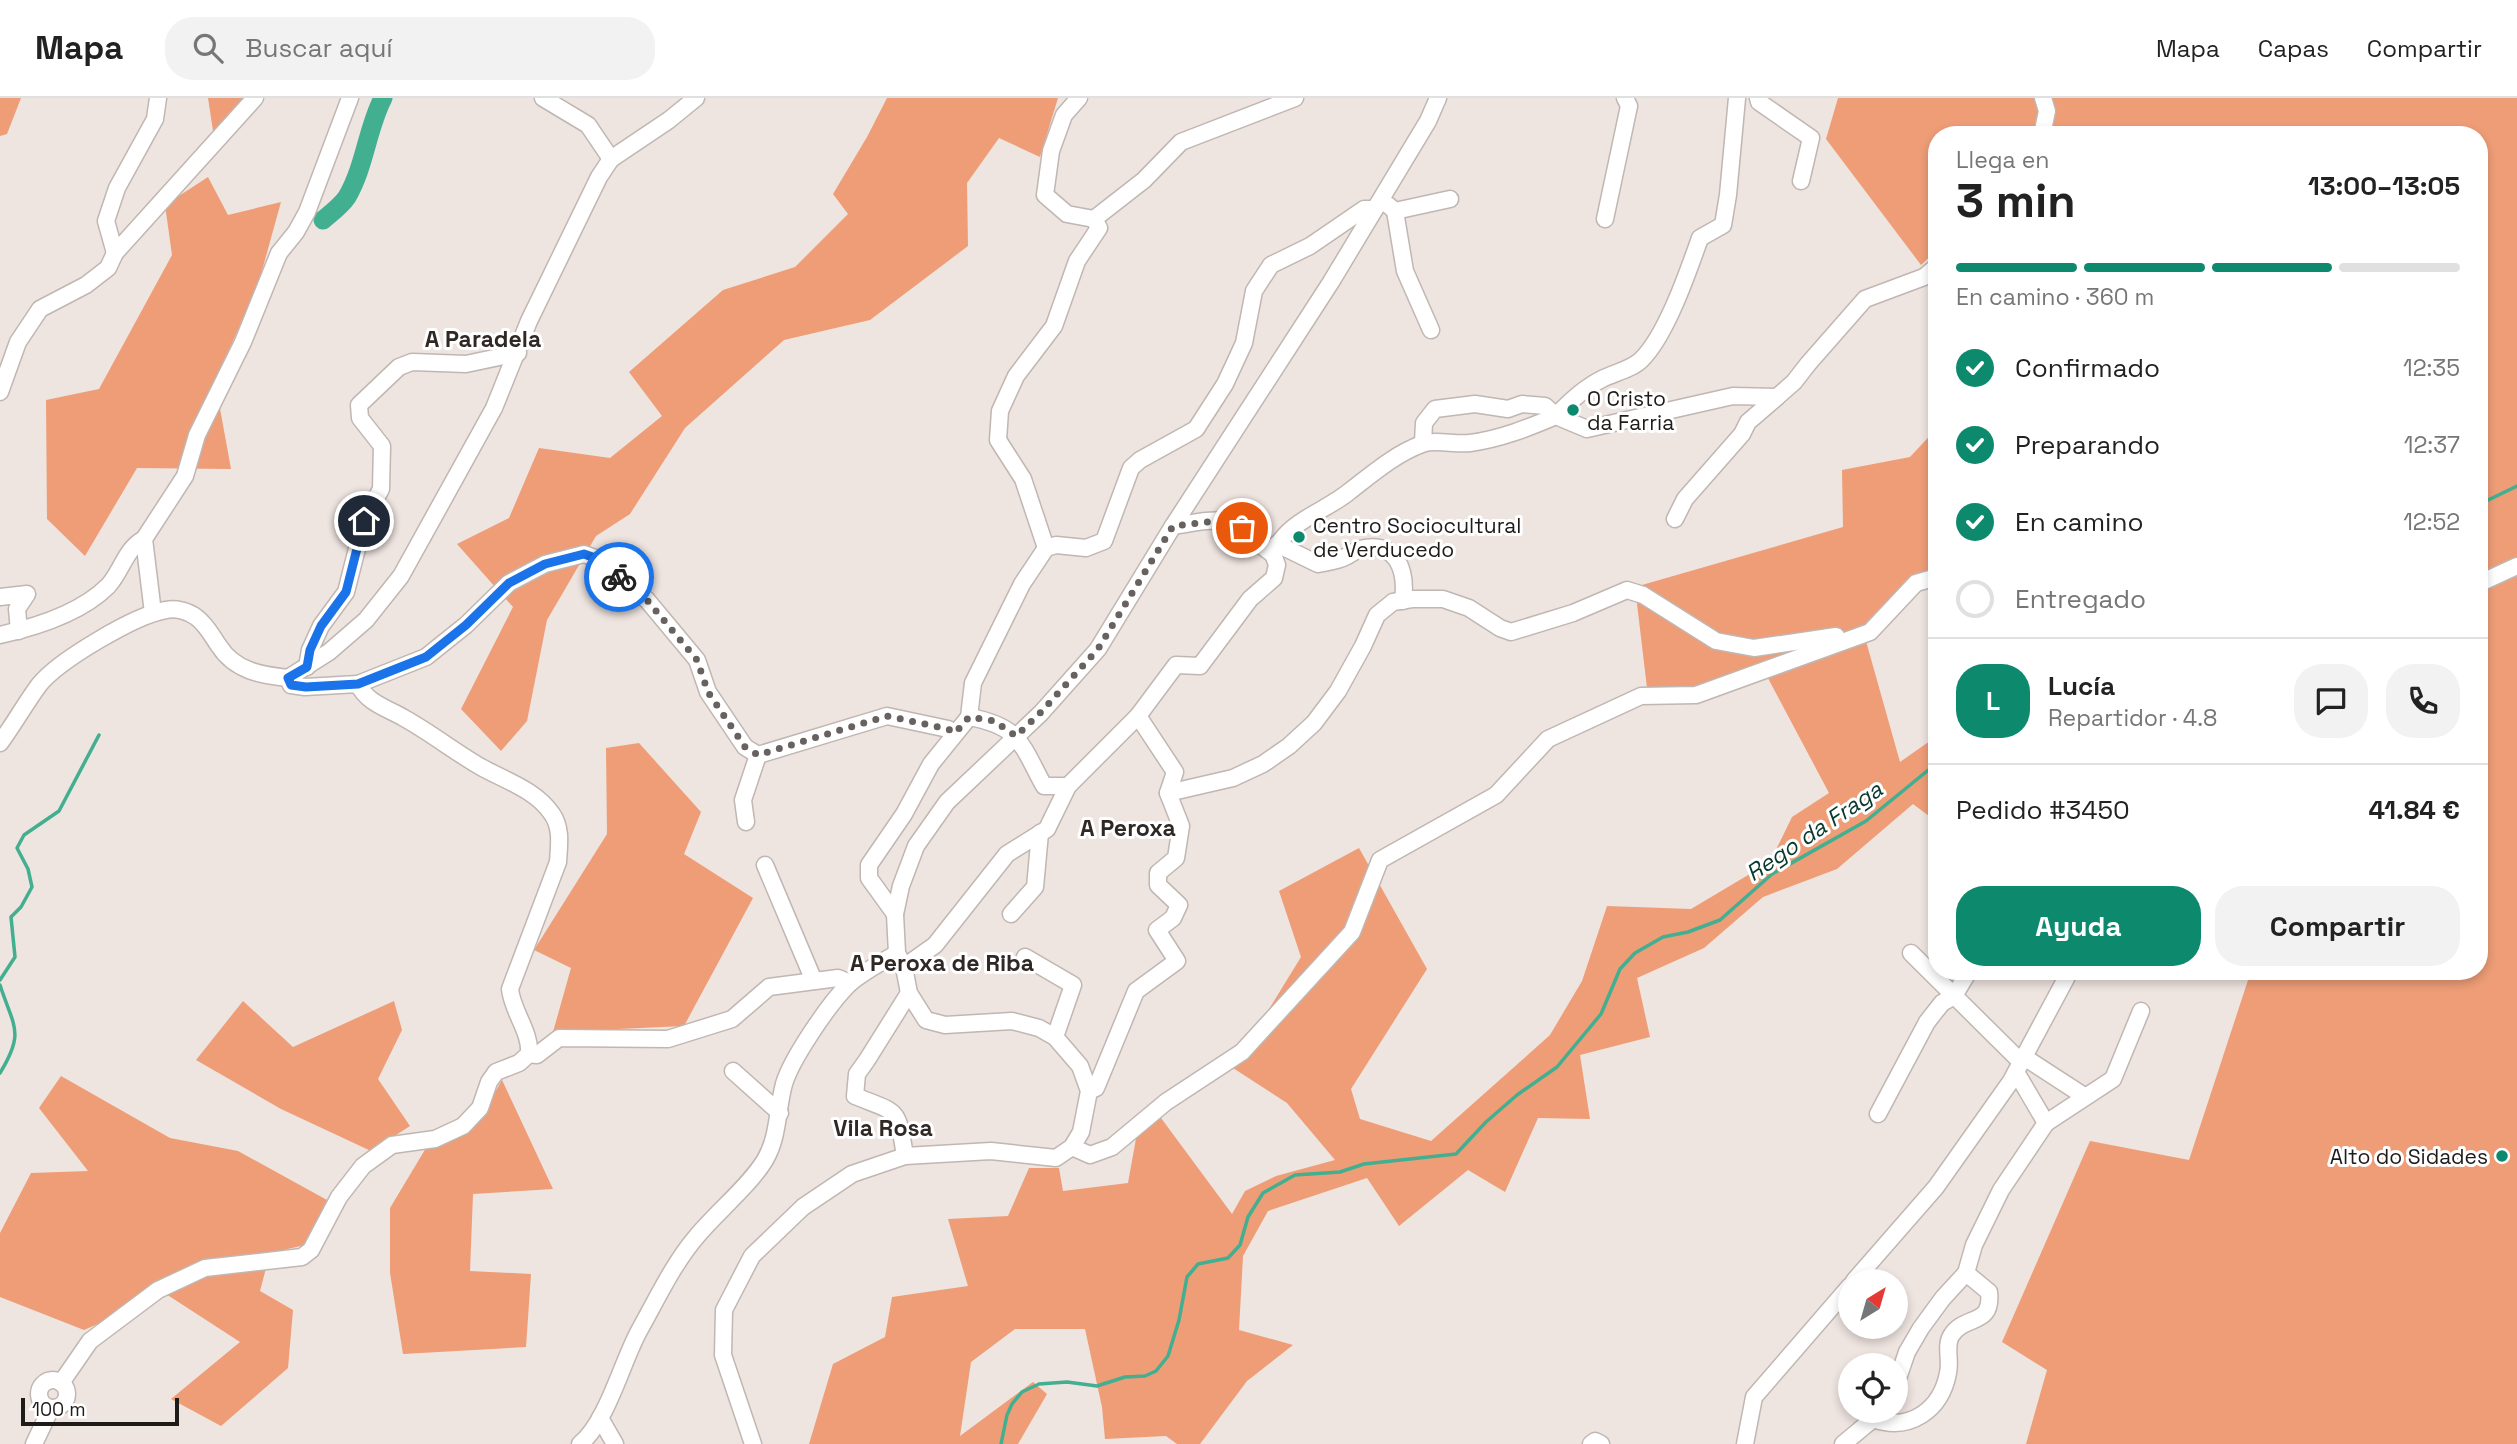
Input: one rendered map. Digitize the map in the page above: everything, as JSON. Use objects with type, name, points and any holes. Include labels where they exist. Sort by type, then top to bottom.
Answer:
[{"type":"street","points":[[115,253],[106,221],[117,188],[155,119],[158,98]]},
{"type":"street","points":[[0,392],[18,342],[40,309],[86,285],[108,268],[115,253],[255,98]]},
{"type":"street","points":[[0,635],[19,631],[75,609],[108,585],[134,545],[144,539],[185,476],[197,435],[243,342],[279,253],[296,232],[307,212],[350,98]]},
{"type":"street","points":[[543,98],[589,125],[611,159]]},
{"type":"street","points":[[0,743],[39,685],[54,669],[95,642],[153,613],[169,609],[187,612],[199,618],[221,650],[235,664],[255,673],[288,678],[329,652],[366,620],[401,576],[494,408],[529,321],[599,177],[611,159],[669,120],[696,98]]},
{"type":"street","points":[[1079,98],[1064,115],[1051,151],[1045,195],[1068,214],[1094,219],[1144,180],[1181,142],[1295,98]]},
{"type":"street","points":[[753,1444],[723,1355],[724,1310],[752,1256],[803,1207],[852,1174],[905,1156],[991,1151],[1056,1158],[1072,1147],[1081,1132],[1088,1091],[1080,1066],[1055,1037],[1039,1028],[1012,1021],[944,1025],[926,1020],[909,993],[900,960],[895,914],[901,886],[915,846],[947,802],[1041,712],[1098,649],[1173,526],[1331,282],[1438,98]]},
{"type":"street","points":[[1605,219],[1629,106],[1625,98]]},
{"type":"street","points":[[580,1444],[600,1418],[635,1339],[678,1260],[763,1164],[771,1149],[783,1087],[800,1051],[835,999],[850,983],[935,945],[1007,854],[1047,829],[1068,786],[1138,716],[1175,666],[1200,666],[1250,599],[1273,578],[1277,565],[1275,549],[1299,523],[1349,492],[1374,471],[1423,443],[1469,443],[1514,434],[1556,416],[1574,396],[1640,361],[1660,333],[1700,238],[1723,225],[1737,98]]},
{"type":"street","points":[[1758,98],[1759,102],[1811,138],[1801,181]]},
{"type":"street","points":[[2043,98],[2047,111],[2044,126]]},
{"type":"street","points":[[895,914],[869,878],[869,864],[904,814],[931,764],[969,717],[973,683],[1022,584],[1046,548],[1056,545],[1086,548],[1104,541],[1131,468],[1140,460],[1196,429],[1225,384],[1244,343],[1254,291],[1272,265],[1310,246],[1364,209],[1378,204],[1395,211],[1450,199]]},
{"type":"street","points":[[1395,211],[1405,271],[1431,330]]},
{"type":"street","points":[[1046,548],[1023,479],[998,440],[1000,411],[1016,376],[1054,326],[1077,261],[1099,228],[1094,219]]},
{"type":"street","points":[[1675,519],[1685,499],[1742,434],[1748,422],[1794,382],[1865,299],[1928,274]]},
{"type":"street","points":[[307,667],[310,650],[321,626],[346,592],[364,521],[381,489],[382,446],[360,418],[359,405],[399,367],[412,362],[466,364],[518,353]]},
{"type":"street","points":[[1423,443],[1424,423],[1435,409],[1475,404],[1508,409],[1522,404],[1545,406],[1556,416],[1587,429],[1733,396],[1777,397]]},
{"type":"street","points":[[1173,526],[1223,520],[1242,528],[1260,547],[1275,549],[1318,564],[1376,547],[1391,553],[1402,567],[1405,585],[1403,601]]},
{"type":"street","points":[[144,539],[153,613]]},
{"type":"street","points":[[288,678],[291,685],[306,687],[358,684],[426,657],[466,625],[509,583],[545,564],[584,554],[598,559],[647,600],[697,660],[708,692],[745,747],[758,755],[887,716],[948,729],[955,733]]},
{"type":"street","points":[[2488,579],[2517,566]]},
{"type":"street","points":[[1072,1147],[1090,1155],[1112,1147],[1166,1102],[1242,1052],[1352,932],[1380,860],[1496,795],[1548,739],[1641,696],[1696,695],[1870,632],[1916,583],[1928,580]]},
{"type":"street","points":[[1168,793],[1233,778],[1263,764],[1289,746],[1314,723],[1338,691],[1377,615],[1393,603],[1443,599],[1469,608],[1511,632],[1573,613],[1627,590],[1643,595],[1716,640],[1754,648],[1870,632]]},
{"type":"street","points":[[0,597],[27,594],[17,609],[19,631]]},
{"type":"street","points":[[34,1444],[51,1408],[43,1404],[39,1391],[48,1381],[61,1383],[90,1341],[158,1290],[205,1268],[302,1257],[311,1250],[339,1197],[363,1166],[392,1145],[435,1139],[463,1126],[480,1108],[489,1082],[496,1072],[520,1063],[529,1054],[528,1042],[511,999],[510,989],[558,862],[560,841],[553,815],[524,789],[482,768],[424,729],[364,696],[358,684]]},
{"type":"street","points":[[1088,1091],[1096,1088],[1136,991],[1177,961],[1157,930],[1173,918],[1179,905],[1158,885],[1158,873],[1176,859],[1181,826],[1168,793],[1175,772],[1138,716]]},
{"type":"street","points":[[969,717],[994,721],[1016,736],[1044,786],[1068,786]]},
{"type":"street","points":[[746,822],[743,800],[758,755]]},
{"type":"street","points":[[1011,914],[1035,887],[1040,833]]},
{"type":"street","points":[[765,865],[814,981]]},
{"type":"street","points":[[1911,953],[1928,970]]},
{"type":"street","points":[[1025,957],[1073,985],[1055,1037]]},
{"type":"street","points":[[529,1054],[537,1055],[559,1038],[668,1039],[732,1019],[769,987],[838,978],[850,983]]},
{"type":"street","points":[[1938,980],[2020,1064],[2084,1096]]},
{"type":"street","points":[[1878,1114],[1927,1022],[1942,1003],[1954,996],[1964,980]]},
{"type":"street","points":[[1864,1269],[1936,1187],[2020,1064],[2065,980]]},
{"type":"street","points":[[905,1156],[900,1122],[894,1112],[855,1096],[857,1074],[909,993]]},
{"type":"street","points":[[1907,1353],[1920,1328],[1966,1273],[1974,1245],[2001,1190],[2046,1123],[2113,1079],[2141,1011]]},
{"type":"street","points":[[2020,1064],[2046,1123]]},
{"type":"street","points":[[733,1071],[780,1113]]},
{"type":"street","points":[[1908,1422],[1923,1414],[1942,1394],[1950,1357],[1948,1343],[1952,1333],[1984,1315],[1991,1305],[1989,1292],[1966,1273]]},
{"type":"street","points":[[1745,1444],[1754,1397],[1838,1300]]},
{"type":"street","points":[[600,1418],[615,1444]]},
{"type":"street","points":[[1843,1444],[1867,1423]]},
{"type":"street","points":[[1884,1423],[1905,1423]]},
{"type":"street","points":[[1591,1444],[1595,1441],[1601,1444]]},
{"type":"shaded area","points":[[0,98],[21,98],[7,134],[0,136]]},
{"type":"shaded area","points":[[208,98],[243,98],[213,131]]},
{"type":"shaded area","points":[[887,98],[1058,98],[1040,157],[999,138],[967,183],[968,246],[870,320],[784,340],[685,428],[630,514],[596,536],[547,620],[527,721],[501,751],[461,709],[513,607],[457,544],[509,518],[539,448],[610,458],[662,416],[629,372],[723,290],[795,267],[848,214],[833,194]]},
{"type":"shaded area","points":[[1838,98],[2517,98],[2517,1444],[2026,1444],[2047,1370],[2002,1342],[2090,1141],[2189,1160],[2248,980],[2488,980],[2488,126],[1928,126],[1928,258],[1921,265],[1826,139]]},
{"type":"shaded area","points":[[208,177],[228,215],[281,202],[258,285],[215,381],[231,469],[137,468],[85,556],[47,519],[46,400],[99,389],[172,255],[165,205]]},
{"type":"shaded area","points":[[1928,438],[1928,572],[1911,577],[1862,627],[1900,762],[1928,742],[1928,815],[1913,804],[1837,869],[1763,897],[1704,948],[1637,978],[1650,1037],[1580,1055],[1590,1119],[1538,1118],[1505,1192],[1468,1170],[1399,1226],[1367,1178],[1268,1211],[1243,1256],[1239,1330],[1293,1345],[1247,1381],[1200,1444],[1177,1444],[1166,1436],[1105,1439],[1102,1407],[1085,1329],[1015,1329],[971,1362],[960,1436],[1033,1382],[1047,1394],[1018,1444],[809,1444],[833,1364],[885,1337],[892,1297],[968,1286],[948,1219],[1008,1216],[1029,1168],[1059,1168],[1063,1191],[1128,1183],[1137,1133],[1161,1118],[1232,1214],[1245,1191],[1276,1176],[1335,1160],[1287,1103],[1233,1068],[1301,957],[1279,891],[1359,848],[1427,969],[1351,1089],[1360,1119],[1431,1141],[1550,1035],[1582,981],[1607,906],[1691,909],[1770,862],[1792,817],[1829,793],[1761,665],[1691,687],[1647,688],[1635,587],[1843,527],[1842,470],[1910,457]]},
{"type":"shaded area","points":[[639,743],[701,812],[684,854],[753,898],[684,1026],[553,1032],[571,968],[534,950],[607,834],[606,748]]},
{"type":"shaded area","points":[[243,1001],[293,1047],[394,1001],[402,1030],[378,1079],[410,1126],[371,1151],[281,1109],[196,1060]]},
{"type":"shaded area","points":[[61,1076],[170,1138],[238,1151],[327,1200],[305,1245],[270,1253],[260,1291],[293,1310],[288,1368],[221,1426],[171,1399],[240,1342],[166,1294],[84,1330],[0,1297],[0,1233],[31,1173],[88,1171],[39,1108]]},
{"type":"shaded area","points":[[502,1080],[553,1189],[473,1194],[470,1271],[531,1274],[526,1347],[403,1354],[390,1273],[390,1208],[426,1148],[481,1117]]},
{"type":"waterway","points":[[323,220],[345,200],[353,185],[383,98]]},
{"type":"waterway","name":"Rego da Fraga","points":[[2488,500],[2517,486]]},
{"type":"waterway","points":[[0,980],[15,957],[11,917],[21,907],[32,887],[28,869],[17,848],[24,835],[59,811],[99,735]]},
{"type":"waterway","name":"Rego da Fraga","points":[[1001,1444],[1007,1415],[1022,1392],[1039,1384],[1067,1382],[1097,1386],[1125,1377],[1145,1376],[1156,1371],[1168,1356],[1179,1320],[1187,1277],[1198,1264],[1228,1258],[1240,1245],[1248,1217],[1263,1193],[1295,1175],[1340,1172],[1364,1164],[1456,1154],[1486,1122],[1517,1095],[1557,1067],[1601,1014],[1620,969],[1635,953],[1663,937],[1688,932],[1720,920],[1772,874],[1866,821],[1928,770]]},
{"type":"waterway","points":[[0,985],[15,1030],[13,1048],[0,1073]]},
{"type":"way so far","points":[[619,577],[647,600],[697,660],[708,692],[745,747],[758,755],[887,716],[948,729],[955,733],[969,717],[994,721],[1016,736],[1098,649],[1173,526],[1223,520],[1242,528]]},
{"type":"place","name":"O Cristo da Farria","points":[[1573,410]]},
{"type":"place","name":"Centro Sociocultural de Verducedo","points":[[1299,537]]},
{"type":"place","name":"Alto do Sidades","points":[[2502,1156]]},
{"type":"district","name":"A Paradela","points":[[483,339]]},
{"type":"district","name":"A Peroxa","points":[[1128,828]]},
{"type":"district","name":"A Peroxa de Riba","points":[[942,963]]},
{"type":"district","name":"Vila Rosa","points":[[883,1128]]},
{"type":"route","points":[[364,521],[346,592],[332,607],[321,626],[310,650],[307,667],[288,678],[291,685],[306,687],[358,684],[426,657],[466,625],[509,583],[545,564],[584,554],[598,559],[619,577]]}]
